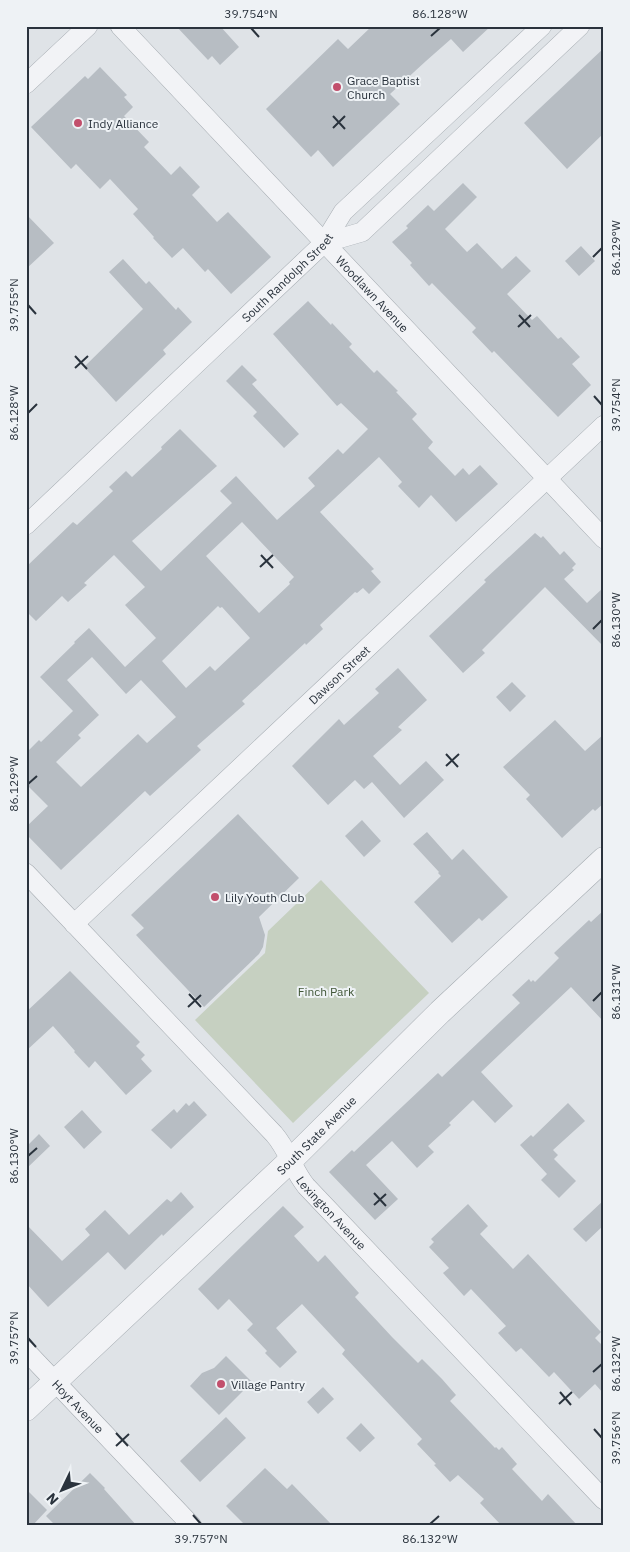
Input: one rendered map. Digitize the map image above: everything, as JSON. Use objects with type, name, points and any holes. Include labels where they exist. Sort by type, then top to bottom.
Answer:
[{"type":"street","points":[[26,84],[88,26]]},
{"type":"street","name":"Woodlawn Avenue","points":[[120,26],[604,539]]},
{"type":"street","name":"South Randolph Street","points":[[26,525],[324,243],[343,212],[542,26]]},
{"type":"street","points":[[324,243],[362,232],[580,26]]},
{"type":"street","name":"Dawson Street","points":[[74,924],[604,425]]},
{"type":"street","name":"South State Avenue","points":[[26,1408],[291,1160],[440,1012],[602,864]]},
{"type":"street","name":"Lexington Avenue","points":[[26,873],[274,1134],[306,1186],[604,1500]]},
{"type":"street","name":"Hoyt Avenue","points":[[26,1352],[192,1526]]},
{"type":"green space","name":"Finch Park","points":[[321,880],[429,993],[293,1123],[195,1020],[265,953],[268,931]]},
{"type":"building","points":[[176,26],[220,26],[239,47],[220,65],[212,56],[208,60]]},
{"type":"building","name":"Grace Baptist Church","points":[[372,26],[491,26],[463,52],[451,39],[426,61],[390,94],[400,104],[333,167],[318,150],[311,157],[266,109],[338,39],[348,49]]},
{"type":"building","points":[[604,48],[604,133],[567,169],[524,123]]},
{"type":"building","points":[[100,67],[127,95],[124,97],[133,107],[124,116],[149,142],[144,147],[171,175],[180,166],[200,187],[192,195],[217,222],[228,212],[271,257],[231,294],[208,269],[205,272],[183,248],[172,258],[133,214],[138,209],[110,179],[100,189],[76,164],[71,169],[31,127],[85,76],[88,79]]},
{"type":"building","points":[[463,183],[477,197],[445,229],[467,252],[477,243],[502,269],[516,256],[531,271],[507,294],[532,320],[537,316],[558,339],[561,337],[580,357],[572,364],[591,385],[558,417],[494,351],[492,353],[472,332],[476,328],[432,283],[429,286],[410,265],[412,263],[392,242],[408,228],[406,226],[428,205],[434,211]]},
{"type":"building","points":[[26,214],[54,243],[26,269]]},
{"type":"building","points":[[581,246],[595,261],[579,276],[565,261]]},
{"type":"building","points":[[123,259],[146,284],[149,281],[176,310],[178,307],[192,322],[163,350],[166,354],[116,402],[84,367],[143,309],[109,272]]},
{"type":"building","points":[[308,301],[352,344],[349,347],[374,373],[377,370],[398,391],[396,392],[417,414],[412,419],[433,442],[428,448],[455,476],[463,468],[469,475],[480,465],[498,484],[456,522],[431,495],[419,508],[398,486],[402,482],[379,457],[320,512],[374,569],[371,571],[381,582],[369,594],[363,588],[357,593],[355,592],[320,625],[323,629],[242,701],[245,704],[197,746],[201,750],[150,796],[145,791],[61,870],[26,834],[26,827],[48,806],[26,784],[26,753],[39,740],[41,742],[73,711],[40,677],[89,628],[125,667],[156,638],[125,605],[145,587],[114,555],[84,583],[87,585],[68,602],[62,596],[36,621],[26,611],[26,567],[73,522],[77,525],[113,491],[109,487],[126,471],[132,477],[180,429],[217,466],[132,541],[161,571],[232,503],[220,491],[236,476],[277,520],[315,486],[308,478],[338,449],[343,454],[368,429],[341,403],[337,406],[273,334]],"holes":[[[242,522],[294,577],[289,582],[290,584],[259,613],[206,556]],[[218,606],[222,607],[250,638],[215,671],[210,666],[186,688],[162,661]],[[92,657],[126,694],[141,680],[176,717],[147,743],[138,734],[81,787],[56,762],[81,738],[78,735],[99,715],[67,680]]]},
{"type":"building","points":[[242,365],[257,380],[252,384],[299,434],[284,448],[253,416],[257,412],[226,381]]},
{"type":"building","points":[[535,533],[541,538],[543,536],[560,555],[564,551],[576,564],[572,568],[574,570],[564,579],[587,603],[604,587],[604,647],[545,587],[482,650],[485,653],[463,673],[429,636],[486,582],[484,580]]},
{"type":"building","points":[[398,668],[427,700],[398,727],[402,730],[373,756],[400,785],[426,761],[444,780],[404,818],[372,782],[364,789],[355,780],[328,805],[292,766],[339,719],[344,725],[379,693],[375,689]]},
{"type":"building","points":[[512,682],[526,696],[510,712],[496,697]]},
{"type":"building","points":[[555,720],[585,751],[604,734],[604,803],[595,811],[593,809],[562,838],[526,799],[530,795],[503,767]]},
{"type":"building","name":"Lily Youth Club","points":[[238,814],[299,878],[259,917],[265,935],[263,947],[259,954],[204,1007],[136,935],[144,928],[131,915]]},
{"type":"building","points":[[362,820],[381,841],[364,857],[345,836]]},
{"type":"building","points":[[427,832],[452,860],[463,849],[508,897],[482,921],[479,918],[452,943],[414,902],[441,876],[413,844]]},
{"type":"building","points":[[604,910],[604,1022],[571,987],[481,1072],[513,1106],[495,1123],[473,1100],[449,1123],[451,1125],[428,1146],[434,1152],[417,1168],[392,1141],[366,1165],[398,1199],[375,1220],[329,1172],[352,1150],[354,1152],[438,1073],[442,1077],[520,1003],[512,995],[529,979],[531,982],[533,980],[535,982],[559,958],[554,953],[589,920],[591,922]]},
{"type":"building","points":[[70,971],[140,1042],[136,1046],[145,1055],[141,1059],[152,1071],[126,1095],[95,1061],[89,1068],[53,1026],[26,1051],[26,1012]]},
{"type":"building","points":[[194,1101],[207,1115],[171,1149],[151,1130],[174,1109],[177,1113],[186,1103],[189,1106]]},
{"type":"building","points":[[568,1103],[585,1121],[553,1150],[558,1155],[554,1159],[576,1181],[559,1198],[541,1180],[547,1174],[520,1145],[531,1135],[533,1137]]},
{"type":"building","points":[[82,1110],[102,1132],[84,1149],[64,1127]]},
{"type":"building","points":[[39,1134],[50,1146],[26,1169],[26,1147]]},
{"type":"building","points":[[181,1192],[194,1207],[163,1236],[162,1234],[125,1270],[108,1252],[48,1307],[26,1283],[26,1224],[62,1261],[90,1235],[85,1229],[105,1210],[129,1235],[167,1199],[171,1202]]},
{"type":"building","points":[[604,1200],[604,1225],[586,1242],[573,1229]]},
{"type":"building","points":[[468,1204],[488,1226],[480,1234],[513,1269],[528,1254],[601,1332],[595,1338],[604,1347],[604,1394],[595,1384],[579,1399],[554,1372],[549,1377],[521,1348],[516,1352],[498,1333],[506,1326],[471,1289],[464,1296],[443,1273],[449,1268],[429,1247],[434,1242],[431,1239]]},
{"type":"building","points":[[283,1206],[304,1227],[294,1236],[318,1262],[325,1255],[359,1293],[355,1297],[392,1337],[418,1363],[422,1359],[456,1395],[450,1401],[495,1448],[499,1450],[502,1447],[517,1464],[512,1469],[542,1501],[548,1494],[578,1526],[502,1526],[480,1503],[484,1499],[458,1475],[450,1482],[434,1465],[436,1464],[417,1444],[422,1439],[342,1354],[345,1350],[302,1304],[276,1328],[297,1352],[280,1368],[247,1330],[253,1324],[229,1299],[218,1310],[198,1289]]},
{"type":"building","name":"Village Pantry","points":[[226,1356],[252,1382],[219,1415],[190,1386],[202,1373],[214,1368]]},
{"type":"building","points":[[323,1387],[334,1399],[318,1414],[307,1402]]},
{"type":"building","points":[[226,1417],[246,1438],[200,1482],[180,1461]]},
{"type":"building","points":[[361,1423],[375,1438],[360,1452],[346,1438]]},
{"type":"building","points":[[265,1468],[287,1489],[292,1484],[333,1526],[246,1526],[226,1506]]},
{"type":"building","points":[[90,1473],[137,1526],[56,1526],[46,1516]]},
{"type":"building","points":[[26,1489],[47,1510],[32,1526],[26,1526]]},
{"type":"place","name":"Grace Baptist Church","points":[[337,87]]},
{"type":"place","name":"Indy Alliance","points":[[78,123]]},
{"type":"place","name":"Lily Youth Club","points":[[215,897]]},
{"type":"place","name":"Village Pantry","points":[[221,1384]]}]
